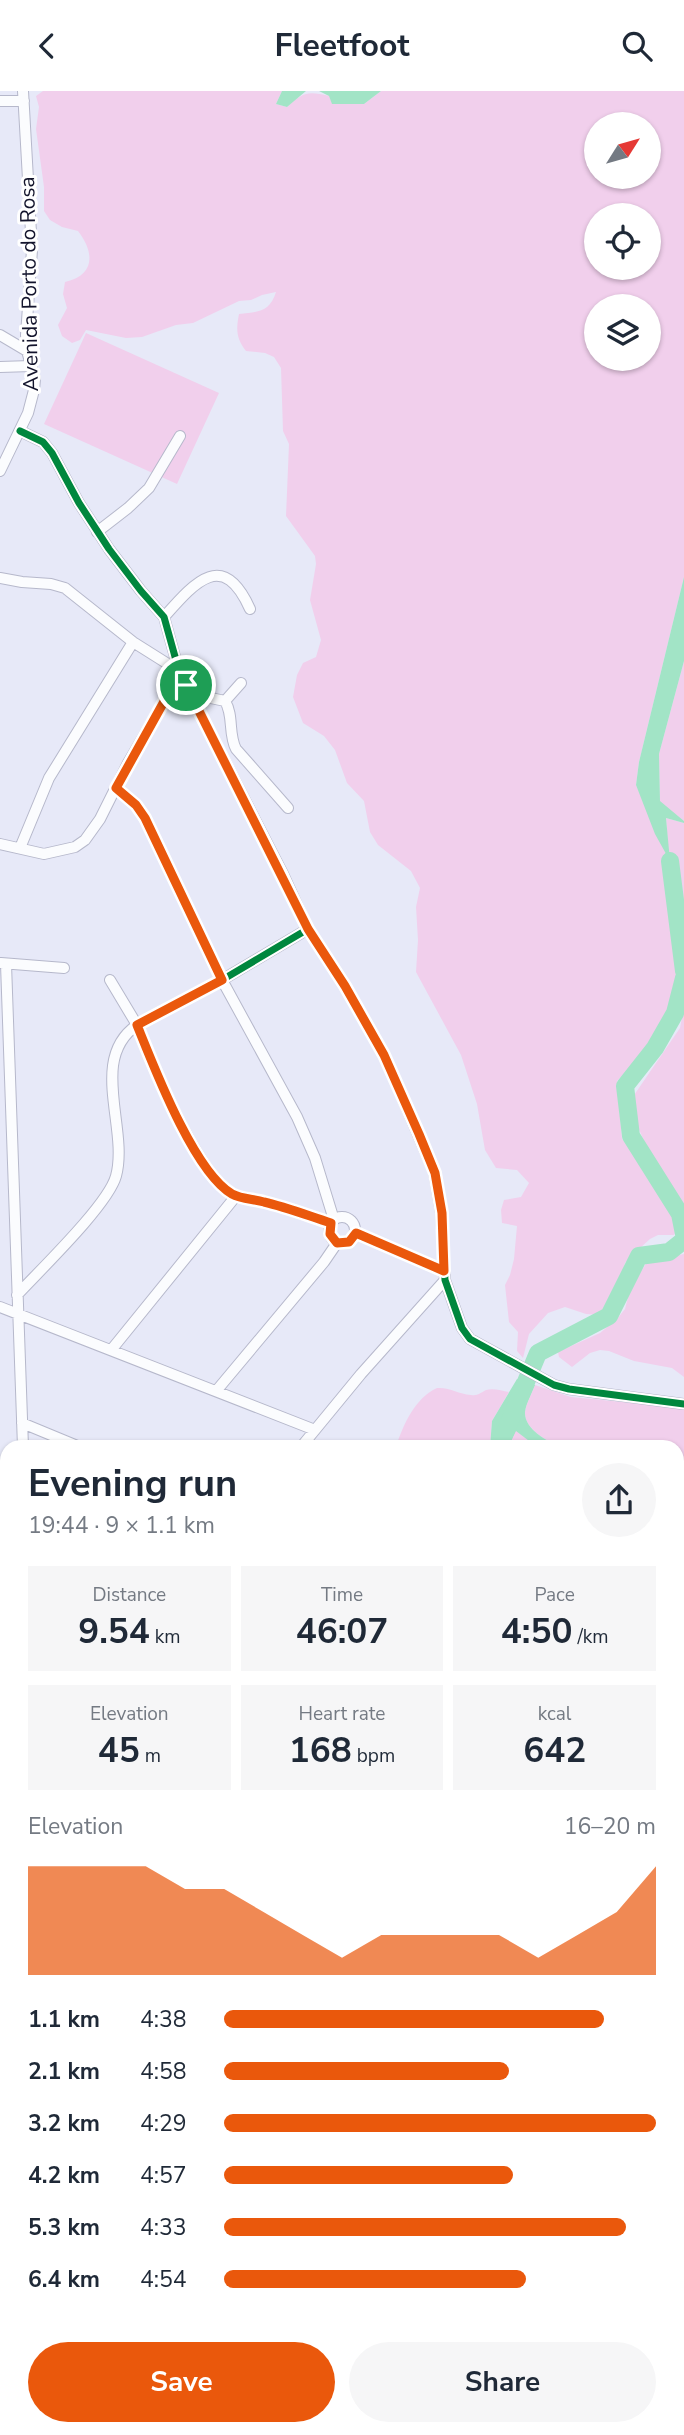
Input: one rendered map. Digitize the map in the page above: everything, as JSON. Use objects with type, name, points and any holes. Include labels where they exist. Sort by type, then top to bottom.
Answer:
[{"type":"street","points":[[0,101],[23,96]]},
{"type":"street","name":"Avenida Porto do Rosa","points":[[0,471],[33,398],[34,379],[27,351],[32,250],[23,96]]},
{"type":"street","points":[[0,335],[27,351]]},
{"type":"street","points":[[0,367],[31,366]]},
{"type":"street","points":[[20,431],[43,442],[97,532],[164,617],[182,678],[308,929],[345,986],[384,1055],[435,1173],[442,1213],[445,1275],[463,1328],[470,1339],[554,1385],[684,1404]]},
{"type":"street","points":[[97,532],[149,488],[180,436]]},
{"type":"street","points":[[164,617],[202,581],[214,575],[224,575],[234,582],[250,609]]},
{"type":"street","points":[[0,577],[65,588],[206,697],[225,701],[230,710],[232,741],[236,749],[289,808]]},
{"type":"street","points":[[20,848],[49,778],[133,642]]},
{"type":"street","points":[[0,844],[44,854],[75,847],[85,840],[100,819],[166,698],[182,678]]},
{"type":"street","points":[[225,701],[241,683]]},
{"type":"street","points":[[116,788],[136,805],[145,818],[222,980],[297,1117],[315,1158],[332,1221],[330,1234],[337,1243]]},
{"type":"street","points":[[17,1295],[106,1196],[114,1181],[118,1149],[113,1090],[114,1055],[120,1040],[137,1025],[222,980],[308,929]]},
{"type":"street","points":[[23,1440],[16,1198],[3,964],[64,968]]},
{"type":"street","points":[[110,980],[137,1025],[191,1143],[226,1190],[236,1196],[332,1221],[346,1217],[352,1221],[356,1233],[445,1275]]},
{"type":"street","points":[[112,1349],[236,1196]]},
{"type":"street","points":[[337,1243],[349,1242],[356,1233]]},
{"type":"street","points":[[217,1390],[337,1243]]},
{"type":"street","points":[[307,1440],[445,1275]]},
{"type":"street","points":[[0,1307],[315,1430]]},
{"type":"street","points":[[22,1423],[63,1440]]},
{"type":"shaded area","points":[[43,91],[282,91],[276,104],[287,107],[297,98],[311,93],[329,96],[333,104],[364,104],[381,91],[684,91],[684,577],[639,762],[636,785],[669,859],[666,818],[684,823],[684,923],[679,882],[670,862],[666,881],[675,950],[676,985],[673,998],[654,1037],[617,1081],[622,1139],[674,1210],[678,1226],[674,1235],[658,1235],[650,1239],[629,1258],[620,1282],[600,1315],[586,1314],[565,1307],[548,1313],[529,1334],[523,1358],[517,1351],[518,1332],[509,1322],[505,1285],[514,1259],[517,1226],[502,1223],[501,1210],[504,1200],[521,1197],[529,1183],[517,1170],[496,1168],[485,1150],[477,1104],[461,1055],[416,972],[416,907],[420,888],[411,871],[378,845],[370,832],[364,801],[347,783],[335,750],[324,736],[303,723],[293,697],[297,675],[303,663],[316,657],[321,640],[310,600],[315,556],[286,516],[289,444],[283,431],[281,368],[274,357],[246,351],[240,342],[237,329],[239,314],[267,307],[276,292],[239,301],[193,323],[176,325],[142,337],[126,338],[86,330],[80,340],[72,343],[62,336],[58,325],[67,308],[63,294],[65,282],[75,279],[87,269],[89,255],[84,239],[78,231],[62,227],[50,220],[44,211],[44,187],[36,129],[39,107],[36,96]]},
{"type":"shaded area","points":[[282,91],[306,91],[287,107],[276,104]]},
{"type":"shaded area","points":[[319,91],[381,91],[364,104],[332,104],[329,96]]},
{"type":"shaded area","points":[[86,333],[219,393],[177,484],[44,424]]},
{"type":"shaded area","points":[[684,577],[684,661],[659,754],[660,801],[684,821],[666,818],[670,861],[655,834],[636,785],[639,762]]},
{"type":"shaded area","points":[[684,661],[684,821],[660,802],[659,754]]},
{"type":"shaded area","points":[[684,1007],[684,1208],[639,1130],[630,1101],[680,1028]]},
{"type":"shaded area","points":[[684,1254],[684,1377],[672,1368],[634,1361],[609,1351],[590,1353],[572,1367],[559,1357],[558,1352],[600,1333],[617,1319],[625,1309],[630,1289],[647,1262]]},
{"type":"shaded area","points":[[517,1379],[535,1385],[525,1412],[526,1418],[532,1429],[547,1440],[528,1440],[516,1431],[512,1440],[491,1440],[492,1421]]},
{"type":"shaded area","points":[[535,1385],[571,1397],[684,1408],[684,1440],[547,1440],[528,1424],[525,1412]]},
{"type":"shaded area","points":[[437,1388],[473,1395],[489,1389],[509,1392],[492,1421],[491,1440],[399,1440],[416,1405]]},
{"type":"shaded area","points":[[516,1430],[528,1440],[511,1440]]},
{"type":"waterway","points":[[670,861],[684,971]]},
{"type":"waterway","points":[[684,978],[675,1013],[655,1048],[625,1086],[631,1136],[680,1214],[684,1234]]},
{"type":"waterway","points":[[502,1440],[538,1353],[609,1316],[639,1256],[669,1252],[684,1240]]},
{"type":"cycle path","points":[[20,431],[43,442],[52,453],[79,503],[109,549],[164,617],[179,671],[283,874],[308,929],[345,986],[384,1055],[434,1172],[441,1213],[445,1280],[462,1328],[470,1339],[554,1385],[684,1404]]},
{"type":"cycle path","points":[[308,929],[222,980],[137,1025],[193,1146],[222,1186],[237,1196],[281,1206],[331,1223]]},
{"type":"route","points":[[186,685],[283,874],[308,929],[345,986],[384,1055],[419,1134],[435,1173],[442,1213],[444,1271],[356,1233],[349,1242],[337,1243],[330,1234],[331,1223],[265,1202],[236,1196],[226,1190],[191,1143],[171,1104],[137,1025],[222,980],[145,818],[136,805],[116,788],[128,762],[166,698],[186,685]]}]
